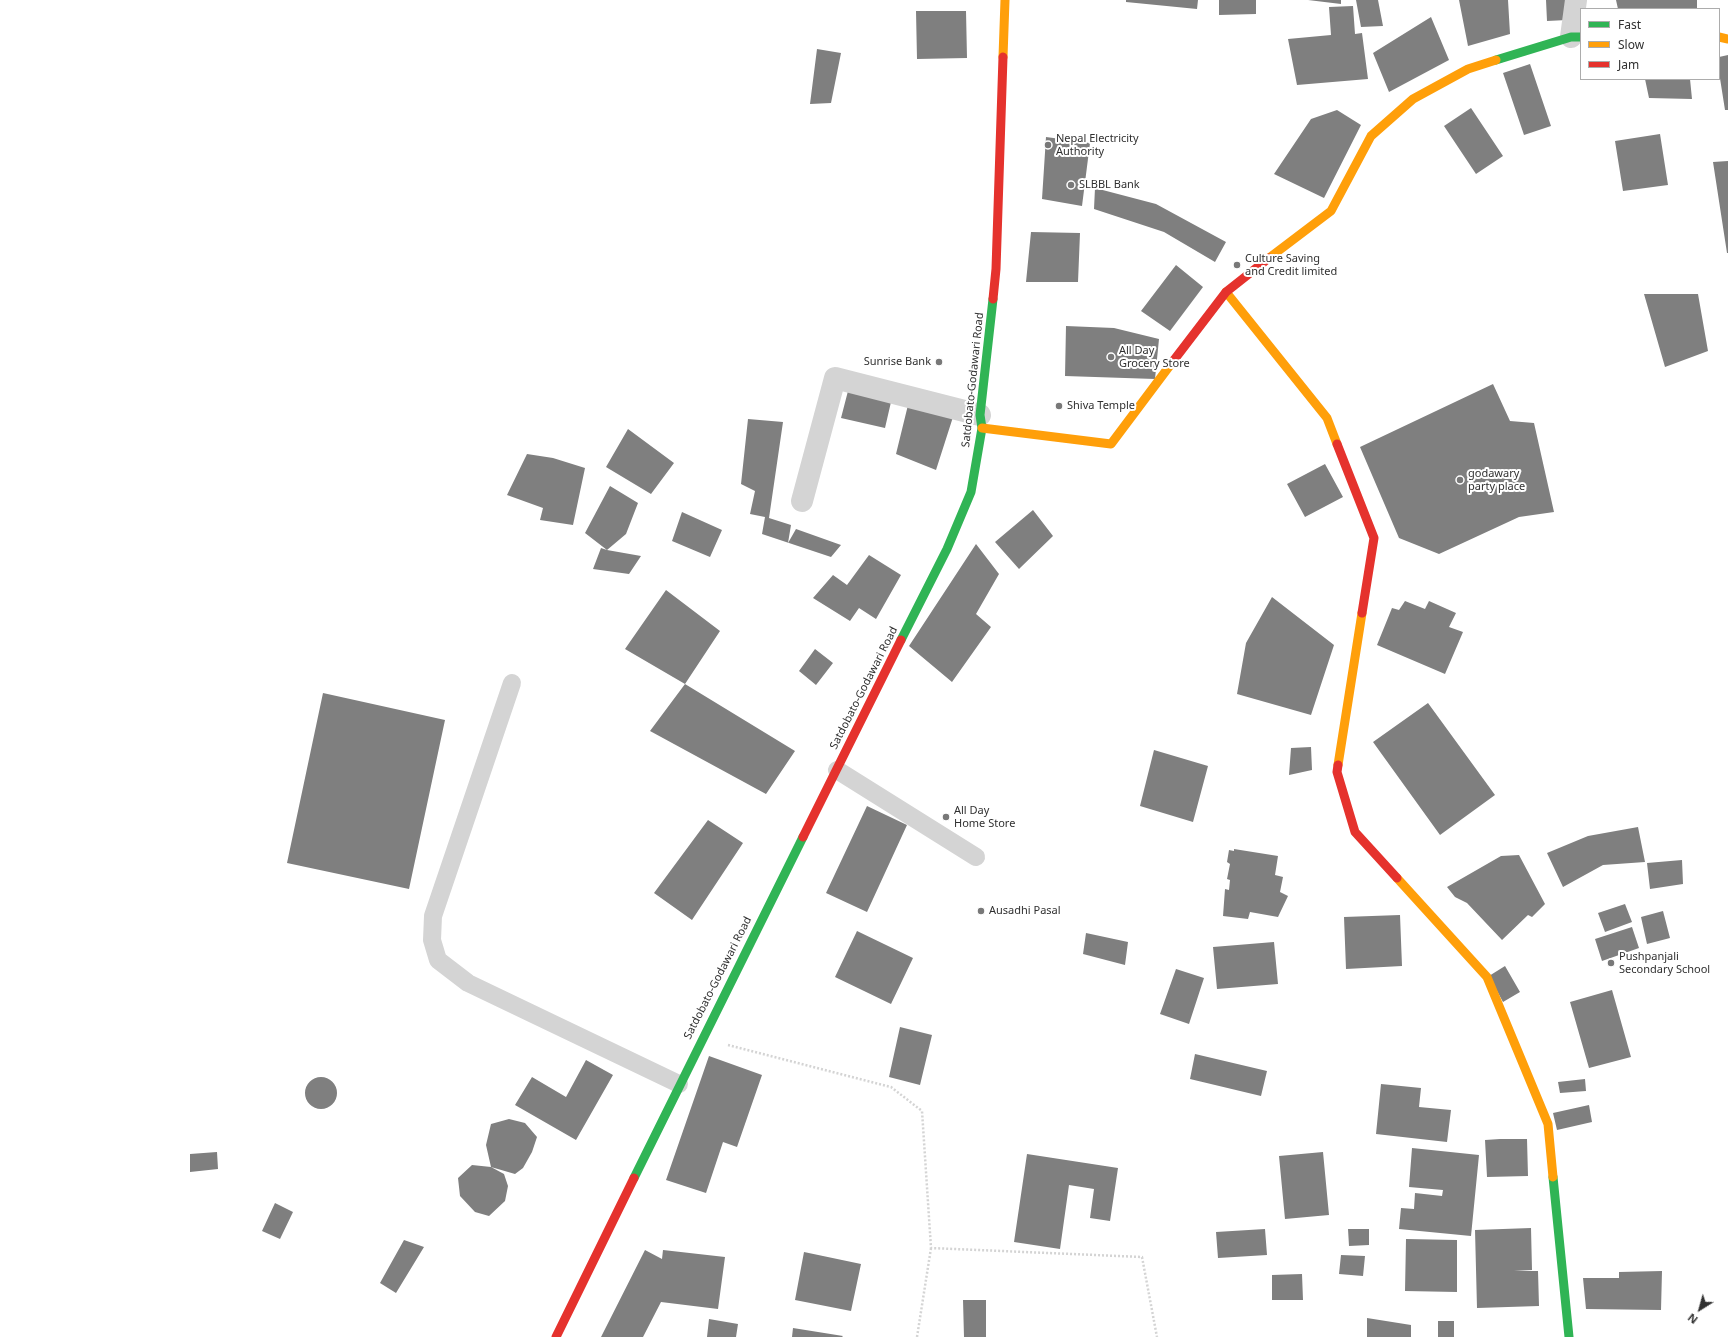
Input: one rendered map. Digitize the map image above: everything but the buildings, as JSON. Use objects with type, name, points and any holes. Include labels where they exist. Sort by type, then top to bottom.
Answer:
[{"type":"street","name":"Satdobato-Godawari Road","points":[[556,1337],[679,1084],[947,549],[971,492],[981,422],[996,269],[1005,0]]},
{"type":"street","points":[[802,501],[835,378],[981,422],[1111,444],[1226,292],[1331,211],[1371,136],[1413,99],[1468,69],[1576,37],[1576,0]]},
{"type":"street","points":[[1226,292],[1327,418],[1374,538],[1337,772],[1355,832],[1487,977],[1548,1124],[1569,1337]]},
{"type":"lane","points":[[512,683],[433,916],[432,940],[438,960],[468,983],[679,1084]]},
{"type":"lane","points":[[836,770],[976,857]]},
{"type":"path","points":[[702,1038],[891,1087],[922,1112],[931,1248],[917,1337]]},
{"type":"path","points":[[931,1248],[1142,1257],[1157,1337]]},
{"type":"traffic: fast","points":[[1496,60],[1571,37],[1580,37]]},
{"type":"traffic: fast","points":[[901,640],[947,549],[971,492],[982,428],[980,415],[993,299]]},
{"type":"traffic: fast","points":[[634,1178],[803,837]]},
{"type":"traffic: fast","points":[[1553,1177],[1569,1337]]},
{"type":"traffic: slow","points":[[1003,57],[1005,0]]},
{"type":"traffic: slow","points":[[1720,37],[1728,39]]},
{"type":"traffic: slow","points":[[1269,258],[1331,211],[1371,136],[1413,99],[1468,69],[1496,60]]},
{"type":"traffic: slow","points":[[1226,292],[1327,418],[1337,444]]},
{"type":"traffic: slow","points":[[982,428],[1111,444],[1174,360]]},
{"type":"traffic: slow","points":[[1338,765],[1362,613]]},
{"type":"traffic: slow","points":[[1397,878],[1487,977],[1548,1124],[1553,1177]]},
{"type":"traffic: jam","points":[[993,299],[996,269],[1003,57]]},
{"type":"traffic: jam","points":[[1174,360],[1226,292],[1269,258]]},
{"type":"traffic: jam","points":[[1337,444],[1374,538],[1362,613]]},
{"type":"traffic: jam","points":[[803,837],[901,640]]},
{"type":"traffic: jam","points":[[1338,765],[1337,772],[1355,832],[1397,878]]},
{"type":"traffic: jam","points":[[556,1337],[634,1178]]},
{"type":"place","name":"Nepal Electricity Authority","points":[[1048,145]]},
{"type":"place","name":"SLBBL Bank","points":[[1071,185]]},
{"type":"place","name":"Culture Saving and Credit limited","points":[[1237,265]]},
{"type":"place","name":"All Day Grocery Store","points":[[1111,357]]},
{"type":"place","name":"Sunrise Bank","points":[[939,362]]},
{"type":"place","name":"Shiva Temple","points":[[1059,406]]},
{"type":"place","name":"godawary party place","points":[[1460,480]]},
{"type":"place","name":"All Day Home Store","points":[[946,817]]},
{"type":"place","name":"Ausadhi Pasal","points":[[981,911]]},
{"type":"place","name":"Pushpanjali Secondary School","points":[[1611,963]]}]
